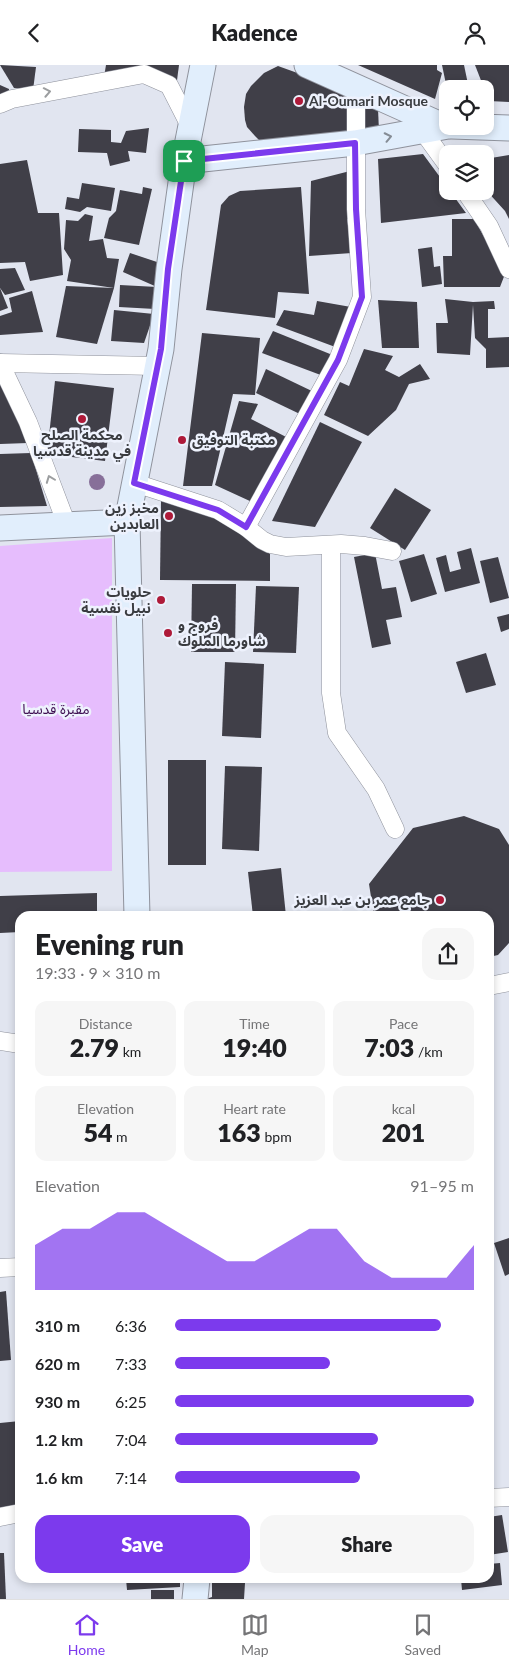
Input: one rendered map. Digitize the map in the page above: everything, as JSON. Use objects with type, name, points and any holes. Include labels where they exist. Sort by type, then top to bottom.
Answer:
[{"type":"main road","points":[[137,911],[127,522],[161,349],[168,269],[184,161],[203,65]]},
{"type":"main road","points":[[307,65],[356,86],[439,126]]},
{"type":"main road","points":[[184,161],[355,143],[439,127]]},
{"type":"main road","points":[[494,128],[509,128]]},
{"type":"main road","points":[[0,528],[127,522]]},
{"type":"main road","points":[[195,1599],[197,1583]]},
{"type":"street","points":[[0,104],[12,99],[144,74],[169,85],[191,128]]},
{"type":"street","points":[[246,527],[338,360],[362,297],[356,209],[356,86]]},
{"type":"street","points":[[471,200],[489,226],[509,269]]},
{"type":"street","points":[[67,525],[28,421],[0,363],[157,366]]},
{"type":"street","points":[[134,483],[218,510],[246,527],[262,541],[270,545],[286,547],[341,544],[392,551]]},
{"type":"street","points":[[331,545],[331,693],[337,733],[376,789],[395,829]]},
{"type":"street","points":[[494,985],[509,982]]},
{"type":"street","points":[[0,1041],[15,1043]]},
{"type":"street","points":[[0,1268],[15,1267]]},
{"type":"street","points":[[494,1498],[509,1497]]},
{"type":"street","points":[[0,1517],[15,1514]]},
{"type":"green space","name":"مقبرة قدسيا","points":[[112,538],[112,871],[0,872],[0,546]]},
{"type":"building","points":[[0,65],[36,67],[33,90],[14,88]]},
{"type":"building","points":[[106,65],[179,65],[176,88],[104,77]]},
{"type":"building","points":[[358,65],[437,65],[437,70],[442,73],[435,99]]},
{"type":"building","points":[[442,65],[464,65],[467,80],[445,80]]},
{"type":"building","points":[[475,65],[509,65],[509,102],[494,101],[494,80],[481,80]]},
{"type":"building","name":"Al-Oumari Mosque","points":[[278,66],[353,93],[351,137],[261,142],[247,127],[244,107],[246,94],[264,73]]},
{"type":"building","points":[[0,85],[9,89],[9,94],[0,98]]},
{"type":"building","points":[[361,109],[378,109],[379,131],[361,131]]},
{"type":"building","points":[[149,128],[146,153],[128,151],[130,161],[110,166],[107,153],[78,152],[79,129],[111,130],[111,142],[121,143],[126,131]]},
{"type":"building","points":[[423,154],[439,176],[439,200],[457,200],[466,213],[381,223],[378,159]]},
{"type":"building","points":[[509,155],[509,219],[505,211],[494,199],[494,158]]},
{"type":"building","points":[[27,160],[38,213],[59,213],[63,275],[30,281],[25,262],[0,263],[0,164]]},
{"type":"building","points":[[350,171],[354,218],[347,219],[352,253],[309,256],[311,181]]},
{"type":"building","points":[[82,183],[115,188],[111,211],[87,207],[80,212],[65,209],[67,197],[79,199]]},
{"type":"building","points":[[143,187],[152,189],[139,245],[104,238],[109,218],[116,211],[120,190],[142,194]]},
{"type":"building","points":[[301,187],[309,294],[278,292],[275,318],[206,310],[221,205],[229,196],[240,191]]},
{"type":"building","points":[[85,214],[93,216],[89,241],[103,239],[107,258],[119,259],[114,288],[67,281],[71,260],[64,249],[66,220],[78,221]]},
{"type":"building","points":[[452,219],[474,219],[505,274],[500,287],[444,287],[443,256],[452,256]]},
{"type":"building","points":[[432,247],[434,267],[440,266],[442,284],[422,287],[418,249]]},
{"type":"building","points":[[130,253],[160,263],[155,309],[119,307],[120,285],[157,287],[123,272]]},
{"type":"building","points":[[15,268],[25,290],[5,295],[0,288],[0,269]]},
{"type":"building","points":[[66,286],[114,288],[97,344],[56,337]]},
{"type":"building","points":[[0,288],[8,308],[0,311]]},
{"type":"building","points":[[32,291],[43,332],[0,335],[0,316],[12,312],[9,298]]},
{"type":"building","points":[[445,299],[473,302],[494,301],[495,309],[488,309],[488,338],[509,337],[509,367],[486,368],[486,349],[475,338],[473,305],[470,355],[437,353],[436,323],[448,323]]},
{"type":"building","points":[[378,300],[417,302],[419,348],[382,348]]},
{"type":"building","points":[[317,301],[351,307],[338,348],[276,325],[284,310],[314,315]]},
{"type":"building","points":[[114,310],[154,314],[144,343],[111,341]]},
{"type":"building","points":[[273,331],[335,356],[326,377],[262,353]]},
{"type":"building","points":[[202,333],[260,338],[255,395],[233,394],[212,486],[183,486]]},
{"type":"building","points":[[364,349],[393,356],[385,370],[399,377],[420,364],[430,379],[409,384],[396,410],[368,436],[324,415],[340,382],[349,386]]},
{"type":"building","points":[[266,369],[316,393],[302,415],[256,393]]},
{"type":"building","points":[[0,381],[28,443],[0,444]]},
{"type":"building","points":[[55,381],[114,388],[105,461],[47,454]]},
{"type":"building","points":[[239,401],[258,404],[251,419],[292,440],[252,502],[215,485]]},
{"type":"building","points":[[320,422],[362,442],[315,527],[272,521]]},
{"type":"building","points":[[31,453],[47,506],[0,507],[0,454]]},
{"type":"building","points":[[395,488],[431,510],[405,550],[370,528]]},
{"type":"building","points":[[161,501],[196,509],[248,534],[270,554],[270,581],[160,580]]},
{"type":"building","points":[[471,548],[480,583],[445,592],[436,558],[446,555],[450,572],[461,569],[457,552]]},
{"type":"building","points":[[375,553],[382,589],[396,587],[402,617],[386,620],[391,644],[372,648],[354,557]]},
{"type":"building","points":[[424,554],[437,594],[411,602],[399,561]]},
{"type":"building","points":[[498,557],[509,598],[490,603],[480,561]]},
{"type":"building","points":[[192,584],[236,584],[235,652],[191,652]]},
{"type":"building","points":[[256,586],[299,587],[296,653],[253,652]]},
{"type":"building","points":[[509,614],[509,629],[501,632],[497,617]]},
{"type":"building","points":[[486,653],[496,685],[466,693],[456,662]]},
{"type":"building","points":[[225,662],[264,664],[261,738],[222,736]]},
{"type":"building","points":[[168,760],[206,760],[206,865],[168,865]]},
{"type":"building","points":[[225,766],[262,767],[259,851],[222,849]]},
{"type":"building","name":"جامع عمر بن عبد العزيز","points":[[464,816],[499,829],[509,845],[509,943],[498,955],[494,956],[494,911],[373,911],[369,884],[413,828]]},
{"type":"building","points":[[281,868],[285,911],[252,911],[248,872]]},
{"type":"building","points":[[97,893],[97,911],[15,911],[15,932],[0,933],[0,896]]},
{"type":"building","points":[[509,1238],[509,1274],[505,1276],[494,1243]]},
{"type":"building","points":[[6,1291],[11,1360],[0,1361],[0,1292]]},
{"type":"building","points":[[15,1422],[15,1507],[0,1510],[0,1423]]},
{"type":"building","points":[[502,1515],[508,1552],[494,1554],[494,1516]]},
{"type":"building","points":[[0,1553],[4,1553],[6,1599],[0,1599]]},
{"type":"building","points":[[500,1563],[502,1585],[462,1590],[461,1583],[494,1583],[494,1564]]},
{"type":"building","points":[[126,1583],[180,1583],[180,1587],[127,1590]]},
{"type":"building","points":[[212,1583],[245,1583],[244,1599],[206,1599],[212,1597]]},
{"type":"building","points":[[151,1590],[174,1590],[174,1599],[151,1599]]},
{"type":"place","name":"Al-Oumari Mosque","points":[[299,101]]},
{"type":"place","name":"محكمة الصلح في مدينة قدسيا","points":[[82,419]]},
{"type":"place","name":"مكتبة التوفيق","points":[[182,440]]},
{"type":"place","name":"مخبز زين العابدين","points":[[169,516]]},
{"type":"place","name":"حلويات نبيل نفسية","points":[[161,600]]},
{"type":"place","name":"فروج و شاورما الملوك","points":[[168,633]]},
{"type":"place","name":"جامع عمر بن عبد العزيز","points":[[440,900]]},
{"type":"route","points":[[355,143],[356,209],[362,297],[338,360],[246,527],[218,510],[134,483],[161,349],[168,269],[184,161],[355,143]]}]
